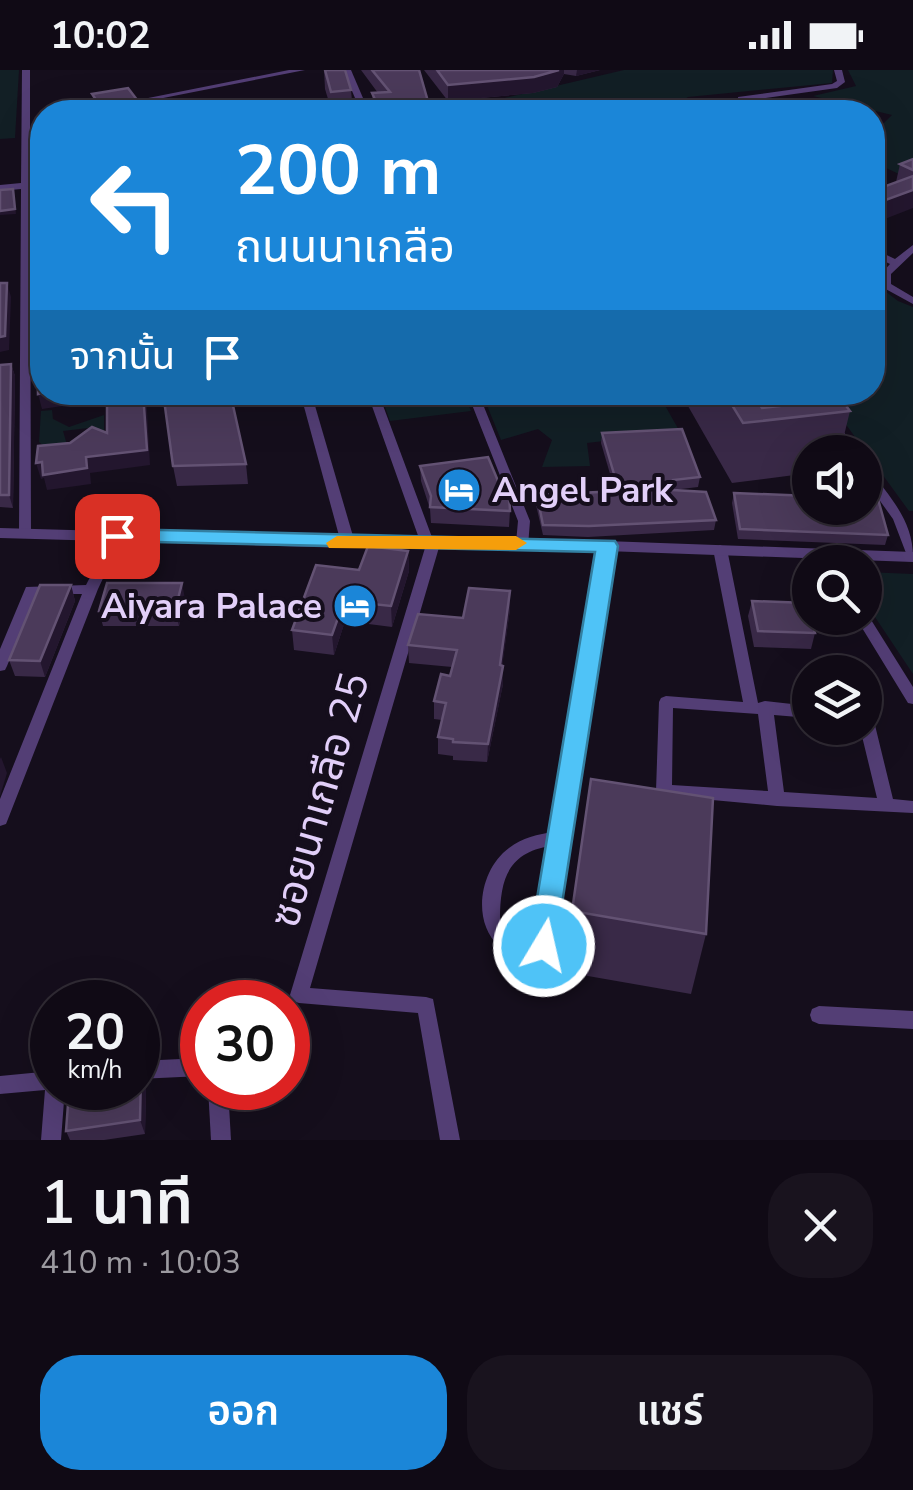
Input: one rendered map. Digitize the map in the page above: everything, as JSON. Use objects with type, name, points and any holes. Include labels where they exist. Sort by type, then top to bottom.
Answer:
[{"type":"street","points":[[25,534],[26,70]]},
{"type":"street","points":[[145,100],[301,70]]},
{"type":"street","points":[[347,70],[359,100]]},
{"type":"street","points":[[741,100],[834,86],[841,82],[838,70]]},
{"type":"street","points":[[26,122],[30,121]]},
{"type":"street","points":[[0,188],[30,185]]},
{"type":"street","points":[[913,248],[886,274],[886,285],[913,301]]},
{"type":"street","points":[[885,257],[896,263]]},
{"type":"street","points":[[310,405],[348,543]]},
{"type":"street","points":[[377,405],[430,544]]},
{"type":"street","points":[[477,405],[524,521],[523,543]]},
{"type":"street","points":[[818,405],[840,435]]},
{"type":"street","points":[[882,495],[899,519],[913,555],[882,556]]},
{"type":"street","points":[[0,534],[348,543],[523,543],[792,556]]},
{"type":"street","points":[[0,819],[91,589],[117,536]]},
{"type":"street","name":"ซอยนาเกลือ 25","points":[[430,544],[299,994],[426,1005],[450,1140]]},
{"type":"street","points":[[561,838],[522,844],[504,859],[490,904],[492,921],[516,947],[536,953],[544,946],[607,546]]},
{"type":"street","points":[[720,550],[777,800]]},
{"type":"street","points":[[0,666],[31,590],[91,589]]},
{"type":"street","points":[[874,635],[913,699]]},
{"type":"street","points":[[792,710],[666,702],[664,791],[913,807]]},
{"type":"street","points":[[872,745],[887,806]]},
{"type":"street","points":[[819,1015],[913,1020]]},
{"type":"street","points":[[0,1085],[30,1082]]},
{"type":"street","points":[[50,1140],[53,1110]]},
{"type":"street","points":[[219,1110],[221,1140]]},
{"type":"shaded area","points":[[0,70],[19,70],[15,138],[0,139]]},
{"type":"shaded area","points":[[624,70],[833,70],[832,83],[684,100],[500,99]]},
{"type":"shaded area","points":[[848,70],[913,70],[913,163],[899,174],[885,168],[885,122],[892,115],[885,113],[885,100],[830,100],[813,96],[856,86]]},
{"type":"shaded area","points":[[885,291],[913,307],[913,511],[909,511],[882,474],[882,435],[854,435],[832,405],[885,405]]},
{"type":"shaded area","points":[[384,405],[468,405],[471,411],[390,421]]},
{"type":"shaded area","points":[[487,405],[665,405],[680,432],[587,443],[590,466],[542,467],[552,440],[538,429],[501,440]]},
{"type":"shaded area","points":[[52,410],[53,419],[69,427],[104,415],[104,434],[88,436],[88,428],[63,431],[67,445],[44,446],[39,442],[41,411]]},
{"type":"shaded area","points":[[882,573],[913,574],[913,674],[882,628]]},
{"type":"building","points":[[325,70],[345,70],[351,90],[331,92]]},
{"type":"building","points":[[372,70],[419,70],[428,100],[375,100],[372,93],[390,92]]},
{"type":"building","points":[[437,70],[559,70],[534,77],[448,85]]},
{"type":"building","points":[[128,88],[137,100],[96,100],[92,94]]},
{"type":"building","points":[[913,159],[913,170],[900,164]]},
{"type":"building","points":[[913,176],[913,190],[885,200],[885,186]]},
{"type":"building","points":[[13,189],[15,209],[0,211],[0,190]]},
{"type":"building","points":[[0,283],[7,283],[5,336],[0,337]]},
{"type":"building","points":[[11,364],[9,495],[0,495],[0,365]]},
{"type":"building","points":[[107,405],[144,405],[147,450],[86,457],[87,468],[43,475],[42,462],[36,463],[38,446],[70,443],[92,427],[107,433]]},
{"type":"building","points":[[165,405],[233,405],[246,464],[173,466]]},
{"type":"building","points":[[732,405],[846,405],[850,411],[743,423]]},
{"type":"building","points":[[682,429],[700,477],[673,480],[673,490],[706,492],[716,520],[543,525],[537,495],[619,491],[602,433]]},
{"type":"building","points":[[488,457],[503,493],[509,493],[510,511],[430,507],[431,496],[420,466]]},
{"type":"building","points":[[734,493],[792,495],[792,525],[882,525],[882,513],[888,535],[740,529]]},
{"type":"building","points":[[368,546],[408,551],[391,606],[344,601],[332,635],[292,630],[316,565],[359,570]]},
{"type":"building","points":[[107,583],[182,583],[175,611],[99,611]]},
{"type":"building","points":[[40,585],[71,585],[40,661],[9,660]]},
{"type":"building","points":[[469,588],[510,591],[500,665],[503,666],[488,744],[438,737],[446,703],[434,701],[441,674],[450,676],[457,650],[408,645],[418,614],[463,618]]},
{"type":"building","points":[[752,601],[792,602],[792,632],[758,631]]},
{"type":"building","points":[[591,779],[713,798],[706,934],[572,911]]},
{"type":"building","points":[[68,1110],[140,1110],[140,1120],[66,1131]]},
{"type":"slow traffic","points":[[337,543],[516,543]]},
{"type":"place","name":"Angel Park","points":[[459,490]]},
{"type":"place","name":"Aiyara Palace","points":[[355,606]]},
{"type":"route","points":[[117,536],[607,546],[544,946]]}]
